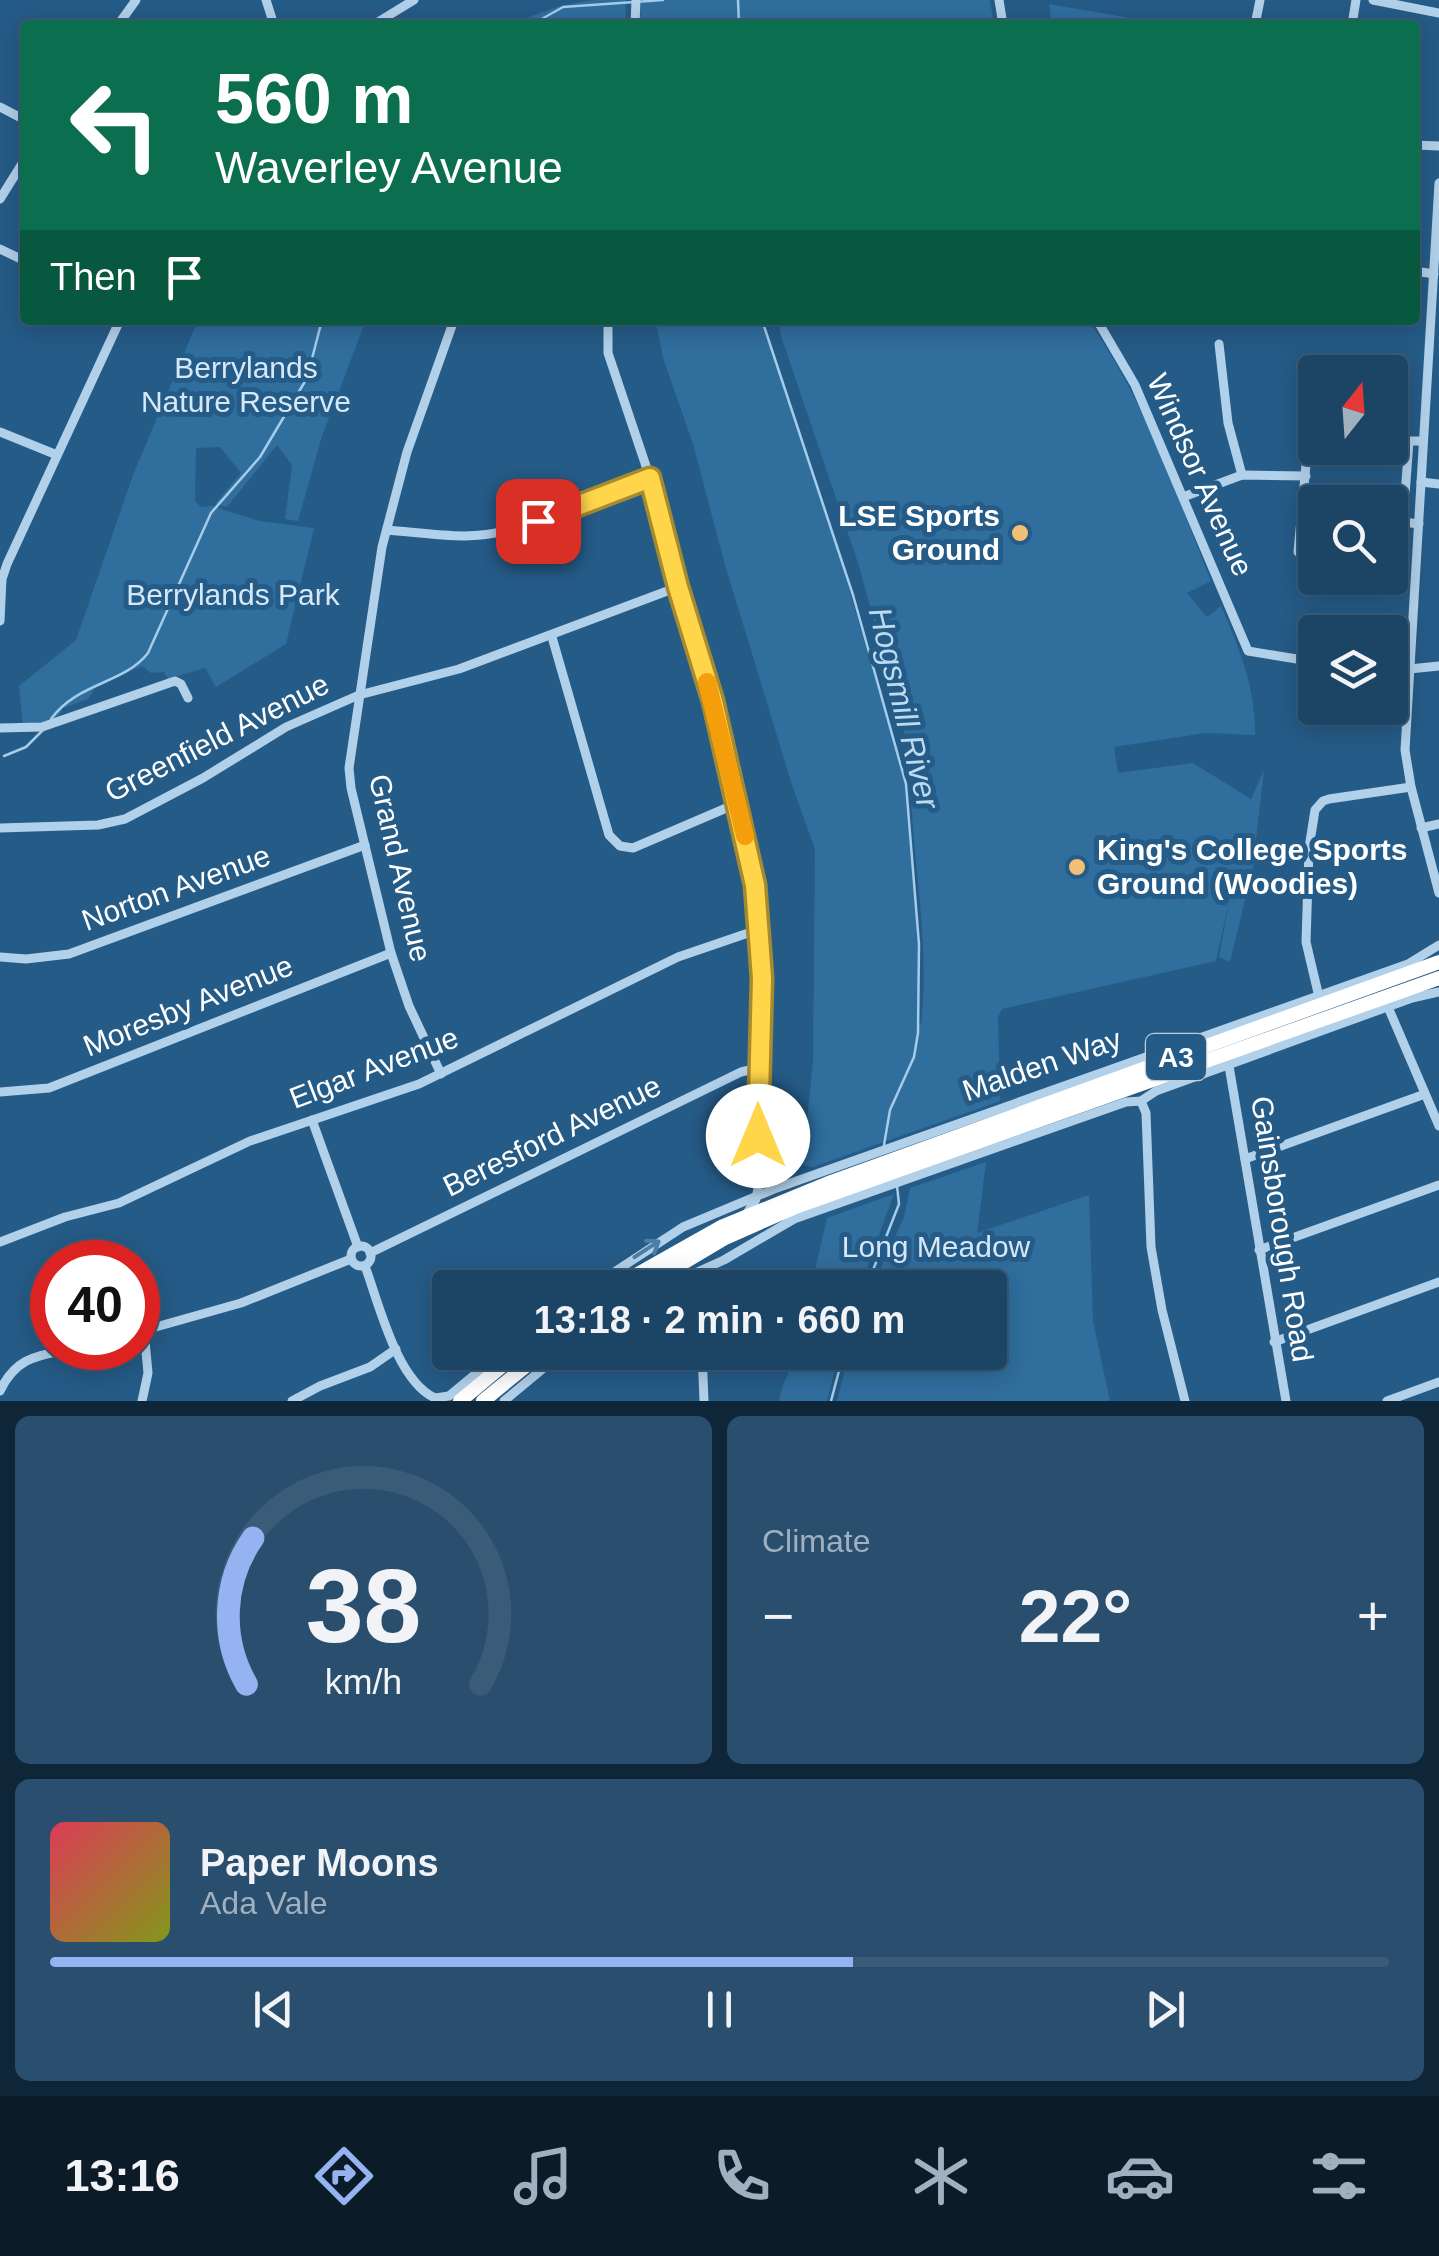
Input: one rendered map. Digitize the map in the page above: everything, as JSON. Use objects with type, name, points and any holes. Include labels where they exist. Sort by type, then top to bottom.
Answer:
[{"type":"highway","name":"Malden Way","points":[[877,1172],[1437,966]]},
{"type":"highway","name":"A3","points":[[646,1270],[744,1217],[877,1172]]},
{"type":"highway","name":"A3","points":[[671,1270],[725,1238],[877,1172]]},
{"type":"highway","points":[[460,1401],[498,1370]]},
{"type":"highway","points":[[484,1401],[521,1370]]},
{"type":"street","points":[[381,20],[414,0]]},
{"type":"street","points":[[1373,0],[1439,12]]},
{"type":"street","points":[[0,199],[20,167]]},
{"type":"street","points":[[1439,183],[1434,375],[1424,441],[1405,750],[1439,893]]},
{"type":"street","points":[[1420,272],[1434,274]]},
{"type":"street","points":[[0,621],[1,580],[118,325]]},
{"type":"street","name":"Grand Avenue","points":[[441,1074],[409,1006],[392,953],[349,768],[386,530],[407,452],[452,325]]},
{"type":"street","points":[[608,325],[608,353],[650,478],[713,701],[738,803],[760,929],[760,1177],[756,1200],[744,1217]]},
{"type":"street","name":"Windsor Avenue","points":[[1100,325],[1134,386],[1251,654],[1298,660]]},
{"type":"street","points":[[1219,344],[1228,423],[1242,475]]},
{"type":"street","points":[[0,432],[57,455]]},
{"type":"street","points":[[1418,524],[1404,522],[1408,441],[1424,441]]},
{"type":"street","points":[[1305,485],[1307,465]]},
{"type":"street","points":[[1183,498],[1224,479],[1258,472],[1306,476]]},
{"type":"street","points":[[386,530],[466,536],[501,531],[650,478]]},
{"type":"street","points":[[1421,482],[1439,484]]},
{"type":"street","name":"Greenfield Avenue","points":[[0,828],[98,825],[125,819],[204,778],[286,727],[359,695],[459,669],[678,587]]},
{"type":"street","points":[[552,637],[609,834],[620,846],[633,848],[738,803]]},
{"type":"street","points":[[1410,670],[1439,666]]},
{"type":"street","points":[[0,728],[56,723],[175,681],[188,698]]},
{"type":"street","points":[[1320,997],[1306,942],[1315,810],[1329,799],[1411,787]]},
{"type":"street","points":[[1421,828],[1439,824]]},
{"type":"street","name":"Norton Avenue","points":[[0,957],[26,959],[69,954],[365,845]]},
{"type":"street","name":"Elgar Avenue","points":[[0,1242],[65,1217],[119,1203],[250,1141],[441,1074],[678,957],[760,929]]},
{"type":"street","name":"Malden Way","points":[[756,1200],[774,1189],[877,1172],[1408,964],[1439,945]]},
{"type":"street","name":"Moresby Avenue","points":[[0,1092],[49,1088],[392,953]]},
{"type":"street","name":"Malden Way","points":[[914,1158],[1126,1102],[1141,1102],[1156,1091],[1439,992]]},
{"type":"street","points":[[1388,1007],[1439,1126]]},
{"type":"street","name":"Gainsborough Road","points":[[1228,1066],[1286,1401]]},
{"type":"street","name":"Beresford Avenue","points":[[370,1253],[741,1072],[758,1068]]},
{"type":"street","points":[[1245,1158],[1424,1094]]},
{"type":"street","points":[[1141,1102],[1146,1113],[1151,1247],[1184,1401]]},
{"type":"street","points":[[312,1120],[358,1247]]},
{"type":"street","points":[[708,1270],[877,1172]]},
{"type":"street","points":[[760,1177],[774,1189]]},
{"type":"street","points":[[1259,1250],[1439,1185]]},
{"type":"street","points":[[617,1270],[683,1227],[756,1200]]},
{"type":"street","points":[[358,1247],[370,1253],[365,1266],[358,1266],[351,1259],[352,1250],[358,1247]]},
{"type":"street","points":[[160,1326],[240,1303],[351,1259]]},
{"type":"street","points":[[365,1266],[411,1378],[435,1400],[448,1396],[480,1370]]},
{"type":"street","points":[[1274,1342],[1439,1282]]},
{"type":"street","points":[[292,1401],[370,1367],[396,1349]]},
{"type":"street","points":[[0,1390],[8,1374],[30,1359]]},
{"type":"street","points":[[142,1401],[148,1370]]},
{"type":"street","points":[[504,1401],[541,1370]]},
{"type":"street","points":[[703,1370],[704,1401]]},
{"type":"street","points":[[1388,1401],[1439,1382]]},
{"type":"green space","points":[[626,0],[625,20],[524,20],[573,3]]},
{"type":"green space","points":[[641,0],[990,0],[993,20],[640,20]]},
{"type":"green space","points":[[1049,4],[1142,20],[1051,20]]},
{"type":"green space","points":[[196,325],[364,325],[322,436],[298,521],[285,519],[292,465],[277,445],[227,507],[215,504],[241,473],[220,447],[196,448],[195,501],[201,507],[212,506],[259,521],[314,528],[286,644],[216,687],[205,668],[168,679],[164,672],[151,673],[142,666],[96,687],[88,699],[63,708],[55,722],[23,726],[19,686],[76,640],[133,475]]},
{"type":"green space","points":[[656,325],[765,325],[826,510],[906,784],[921,1024],[923,954],[912,815],[911,745],[906,739],[859,566],[780,325],[1091,325],[1142,413],[1211,581],[1187,593],[1207,617],[1221,606],[1249,685],[1255,735],[1205,733],[1114,747],[1118,773],[1193,763],[1251,799],[1264,770],[1253,867],[1230,962],[1219,957],[1230,897],[1216,961],[1002,1009],[998,1017],[1000,1101],[813,1167],[803,1165],[813,1059],[815,849],[725,565],[693,444],[664,361]]},
{"type":"green space","name":"Long Meadow","points":[[986,1162],[977,1233],[1089,1195],[1093,1321],[1110,1401],[837,1401],[845,1370],[1007,1370],[1007,1270],[880,1270],[904,1217],[910,1188]]},
{"type":"green space","points":[[894,1194],[866,1270],[815,1270],[827,1218]]},
{"type":"green space","points":[[789,1370],[835,1370],[827,1401],[779,1401]]},
{"type":"waterway","points":[[540,20],[563,7],[663,0]]},
{"type":"waterway","name":"Hogsmill River","points":[[738,0],[739,20]]},
{"type":"waterway","points":[[51,719],[74,697],[127,671],[148,653],[211,513],[260,457],[307,378],[321,325]]},
{"type":"waterway","name":"Hogsmill River","points":[[764,325],[853,595],[906,784],[919,944],[918,1033],[914,1057],[890,1110],[884,1145]]},
{"type":"waterway","points":[[4,756],[26,747],[43,730]]},
{"type":"waterway","name":"Hogsmill River","points":[[873,1270],[899,1204],[897,1186]]},
{"type":"waterway","name":"Hogsmill River","points":[[831,1401],[839,1370]]},
{"type":"slow traffic","points":[[707,682],[745,836]]},
{"type":"place","name":"LSE Sports Ground","points":[[1020,533]]},
{"type":"place","name":"King's College Sports Ground (Woodies)","points":[[1077,867]]},
{"type":"route","points":[[538,521],[650,478],[713,701],[755,885],[762,978],[758,1136]]},
{"type":"park label","name":"Berrylands Nature Reserve","points":[[246,385]]},
{"type":"park label","name":"Berrylands Park","points":[[233,595]]}]
